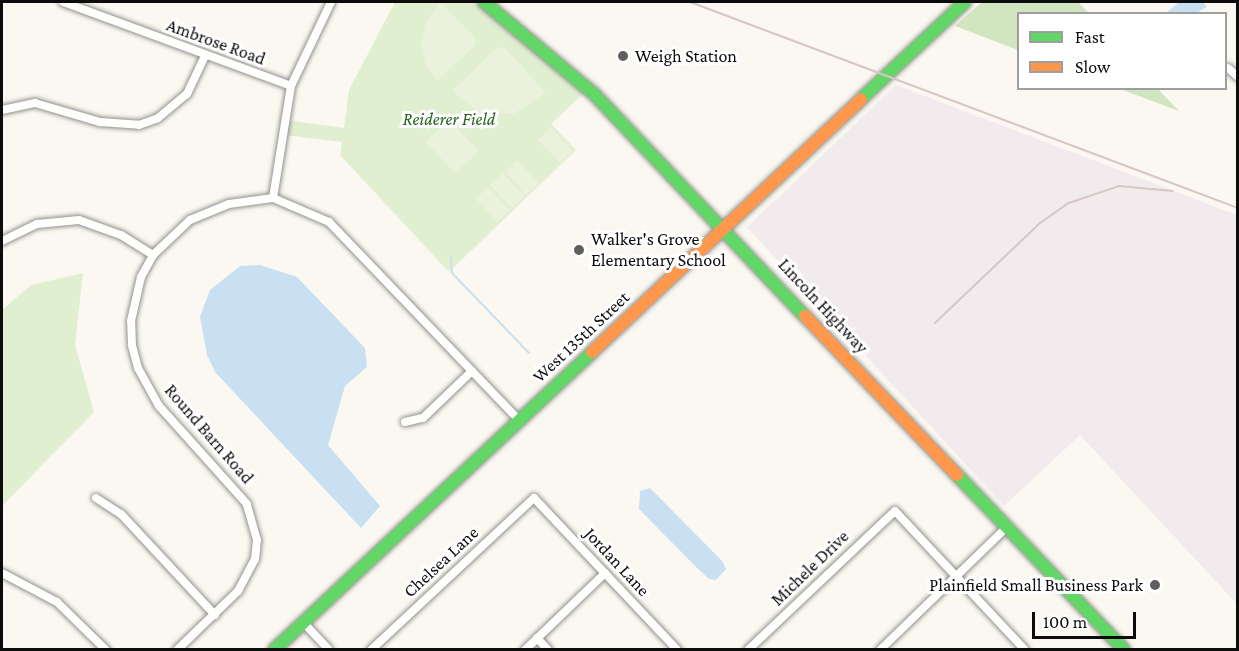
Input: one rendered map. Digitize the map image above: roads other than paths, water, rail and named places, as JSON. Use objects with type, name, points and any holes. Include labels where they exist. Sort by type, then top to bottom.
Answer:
[{"type":"street","name":"Ambrose Road","points":[[63,2],[291,86]]},
{"type":"street","points":[[331,2],[291,86],[273,198],[309,212],[345,235],[519,420]]},
{"type":"street","name":"Lincoln Highway","points":[[484,2],[579,79],[724,227],[1124,650]]},
{"type":"street","name":"West 135th Street","points":[[274,650],[965,2]]},
{"type":"street","points":[[2,110],[35,103],[109,124],[139,125],[158,118],[187,94],[205,56]]},
{"type":"street","points":[[1228,68],[1238,77]]},
{"type":"street","name":"Round Barn Road","points":[[177,650],[215,615],[249,575],[257,540],[247,504],[237,489],[159,406],[138,368],[132,345],[135,296],[153,255],[172,234],[209,210],[273,198]]},
{"type":"street","points":[[2,241],[37,224],[79,220],[121,235],[153,255]]},
{"type":"street","points":[[405,422],[423,418],[472,371]]},
{"type":"street","points":[[96,498],[121,514],[215,615]]},
{"type":"street","name":"Jordan Lane","points":[[534,498],[676,650]]},
{"type":"street","name":"Chelsea Lane","points":[[371,650],[534,498]]},
{"type":"street","name":"Michele Drive","points":[[748,650],[895,511],[955,577]]},
{"type":"street","points":[[880,650],[1007,527]]},
{"type":"street","points":[[2,573],[57,602],[106,650]]},
{"type":"street","points":[[525,650],[605,573]]},
{"type":"street","points":[[955,577],[1025,650]]},
{"type":"street","points":[[303,622],[329,650]]},
{"type":"street","points":[[537,638],[548,650]]},
{"type":"water","points":[[1179,2],[1203,2],[1207,7],[1198,12],[1167,12]]},
{"type":"water","points":[[260,265],[297,277],[365,348],[367,367],[345,386],[328,445],[380,506],[361,528],[215,372],[207,355],[200,317],[210,290],[240,266]]},
{"type":"water","points":[[650,488],[722,561],[726,569],[716,580],[709,579],[639,509],[640,491]]},
{"type":"waterway","points":[[451,256],[452,273],[529,353]]},
{"type":"railway","points":[[690,2],[1238,208]]},
{"type":"railway","points":[[935,323],[1040,223],[1069,203],[1119,186],[1173,191]]},
{"type":"place","name":"Weigh Station","points":[[623,56]]},
{"type":"place","name":"Walker's Grove Elementary School","points":[[579,250]]},
{"type":"place","name":"Plainfield Small Business Park","points":[[1155,585]]},
{"type":"park label","name":"Reiderer Field","points":[[449,119]]}]
